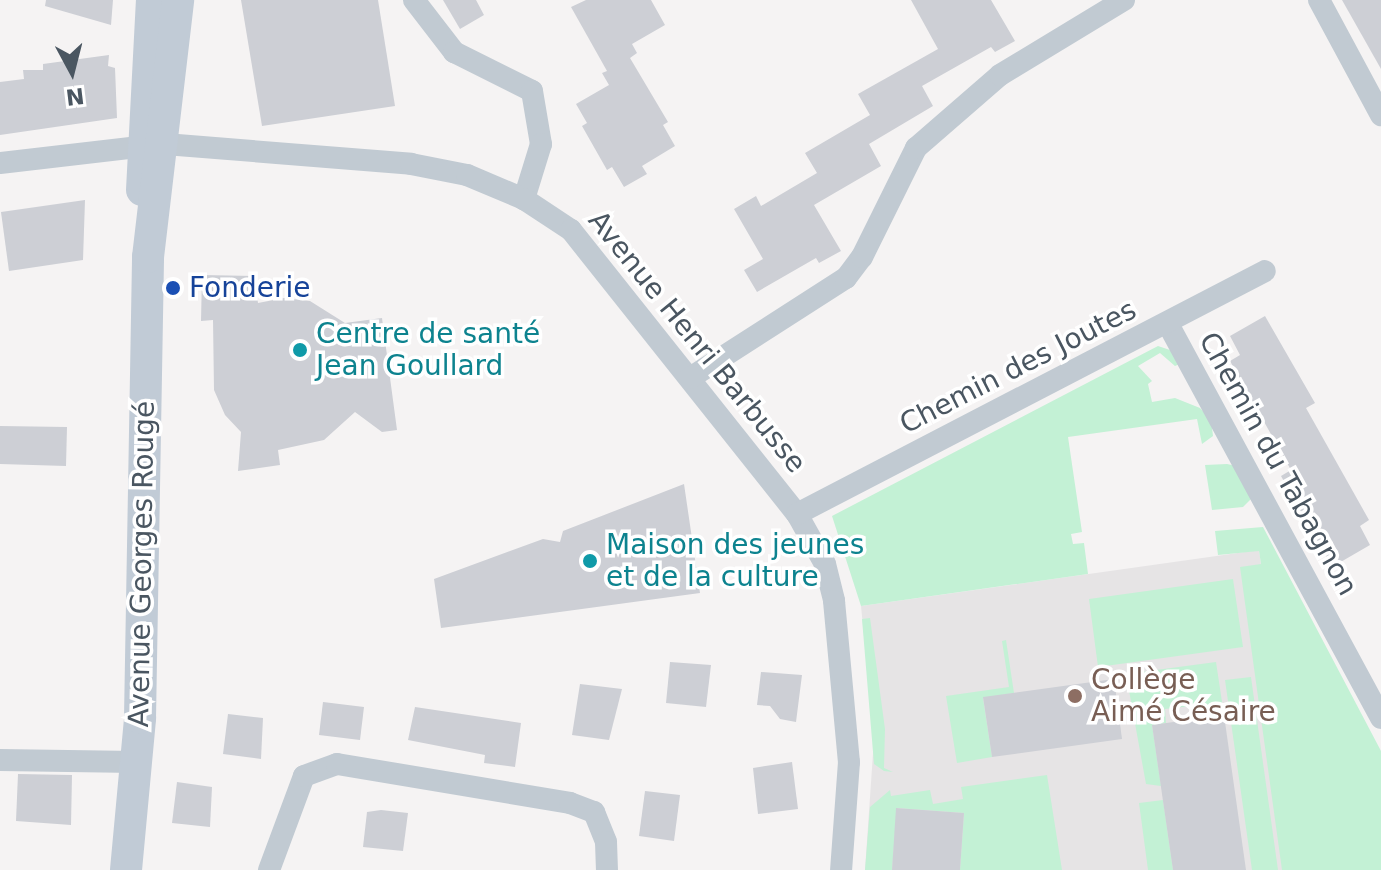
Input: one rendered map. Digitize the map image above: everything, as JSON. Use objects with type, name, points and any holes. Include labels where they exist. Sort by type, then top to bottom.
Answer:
[{"type":"street","name":"Avenue Georges Rougé","points":[[126,870],[136,762],[148,257],[154,144],[152,0]]},
{"type":"street","name":"Avenue Georges Rougé","points":[[154,144],[178,0]]},
{"type":"street","points":[[414,0],[454,52],[532,91],[541,144],[524,199]]},
{"type":"street","points":[[690,378],[846,278],[862,257],[916,148],[1000,75],[1124,0]]},
{"type":"street","points":[[1319,0],[1381,115]]},
{"type":"street","name":"Avenue Henri Barbusse","points":[[0,163],[154,144],[411,164],[467,175],[524,199],[571,230],[797,514],[825,564],[834,601],[849,762],[841,870]]},
{"type":"street","name":"Chemin des Joutes","points":[[797,514],[1265,271]]},
{"type":"street","name":"Chemin du Tabagnon","points":[[1168,324],[1381,718]]},
{"type":"street","points":[[0,760],[136,762]]},
{"type":"street","points":[[269,870],[304,776],[337,764],[570,803],[594,812],[606,842],[607,870]]},
{"type":"shaded area","name":"Collège Aimé Césaire","points":[[1259,550],[1303,870],[865,870],[874,739],[861,606]]},
{"type":"green space","points":[[1158,346],[1170,350],[1182,363],[1175,366],[1160,353],[1138,366],[1152,381],[1148,384],[1152,402],[1175,398],[1200,408],[1211,420],[1213,436],[1202,444],[1197,419],[1068,437],[1082,532],[1071,534],[1073,544],[1084,543],[1088,574],[861,606],[832,516]]},
{"type":"green space","points":[[1205,465],[1236,466],[1253,497],[1243,507],[1212,510]]},
{"type":"green space","points":[[1263,527],[1381,751],[1381,870],[1282,870],[1240,567],[1261,564],[1259,551],[1218,555],[1215,531]]},
{"type":"green space","points":[[1233,579],[1243,647],[1098,667],[1089,599]]},
{"type":"green space","points":[[870,618],[885,729],[884,768],[893,772],[884,771],[874,764],[862,619]]},
{"type":"green space","points":[[1006,640],[1014,693],[983,698],[992,757],[957,763],[946,696],[1009,687],[1002,641]]},
{"type":"green space","points":[[1216,662],[1224,715],[1193,719],[1191,706],[1165,709],[1166,723],[1152,725],[1161,786],[1146,784],[1126,674]]},
{"type":"green space","points":[[1251,677],[1278,870],[1252,870],[1225,680]]},
{"type":"green space","points":[[1047,775],[1062,870],[960,870],[964,813],[897,808],[892,870],[865,870],[870,807],[890,790],[891,796],[930,790],[933,804],[963,799],[961,787]]},
{"type":"green space","points":[[1163,800],[1173,870],[1148,870],[1139,803]]},
{"type":"building","points":[[46,0],[113,0],[111,25],[45,6]]},
{"type":"building","points":[[241,0],[378,0],[395,106],[262,126]]},
{"type":"building","points":[[443,0],[476,0],[484,15],[460,29]]},
{"type":"building","points":[[586,0],[651,0],[665,25],[632,44],[637,53],[630,58],[668,122],[663,125],[675,146],[642,166],[647,174],[624,187],[612,167],[607,170],[582,126],[587,123],[576,104],[609,85],[602,73],[607,71],[571,7]]},
{"type":"building","points":[[911,0],[991,0],[1015,41],[995,52],[991,47],[922,86],[933,106],[869,144],[881,166],[814,205],[841,251],[819,263],[816,258],[757,292],[744,270],[763,259],[734,209],[756,196],[761,206],[817,173],[805,153],[870,115],[858,94],[938,49]]},
{"type":"building","points":[[1342,0],[1381,0],[1381,69]]},
{"type":"building","points":[[109,55],[108,66],[115,68],[117,118],[0,135],[0,82],[24,79],[23,70],[43,70],[43,64]]},
{"type":"building","points":[[85,200],[83,260],[9,271],[1,212]]},
{"type":"building","name":"Centre de santé Jean Goullard","points":[[202,275],[254,276],[258,303],[284,298],[310,301],[345,323],[382,318],[397,430],[382,432],[355,412],[324,440],[278,450],[280,465],[238,471],[241,432],[225,415],[214,390],[213,320],[201,321]]},
{"type":"building","points":[[1265,316],[1315,403],[1306,408],[1369,520],[1360,526],[1370,545],[1332,567],[1281,476],[1291,470],[1230,361],[1240,355],[1230,336]]},
{"type":"building","points":[[0,426],[67,427],[66,466],[0,464]]},
{"type":"building","name":"Maison des jeunes et de la culture","points":[[684,484],[700,593],[441,628],[434,579],[543,539],[560,542],[563,531]]},
{"type":"building","points":[[670,662],[711,665],[706,707],[666,703]]},
{"type":"building","points":[[761,672],[802,675],[796,722],[780,719],[770,706],[757,705]]},
{"type":"building","points":[[1114,679],[1122,739],[992,757],[983,697]]},
{"type":"building","points":[[580,684],[622,689],[609,740],[572,735]]},
{"type":"building","points":[[323,702],[364,707],[360,740],[319,735]]},
{"type":"building","points":[[415,707],[521,723],[515,767],[484,763],[485,755],[408,740]]},
{"type":"building","points":[[228,714],[263,718],[261,759],[223,754]]},
{"type":"building","points":[[1224,715],[1246,870],[1173,870],[1152,725]]},
{"type":"building","points":[[792,762],[798,809],[758,814],[753,768]]},
{"type":"building","points":[[18,774],[72,775],[71,825],[16,821]]},
{"type":"building","points":[[177,782],[212,787],[210,827],[172,823]]},
{"type":"building","points":[[645,791],[680,795],[674,841],[639,836]]},
{"type":"building","points":[[896,808],[964,813],[960,870],[892,870]]},
{"type":"building","points":[[367,812],[408,813],[403,851],[363,847]]},
{"type":"place","name":"Fonderie","points":[[173,288]]},
{"type":"place","name":"Centre de santé Jean Goullard","points":[[300,350]]},
{"type":"place","name":"Maison des jeunes et de la culture","points":[[590,561]]},
{"type":"place","name":"Collège Aimé Césaire","points":[[1075,696]]}]
